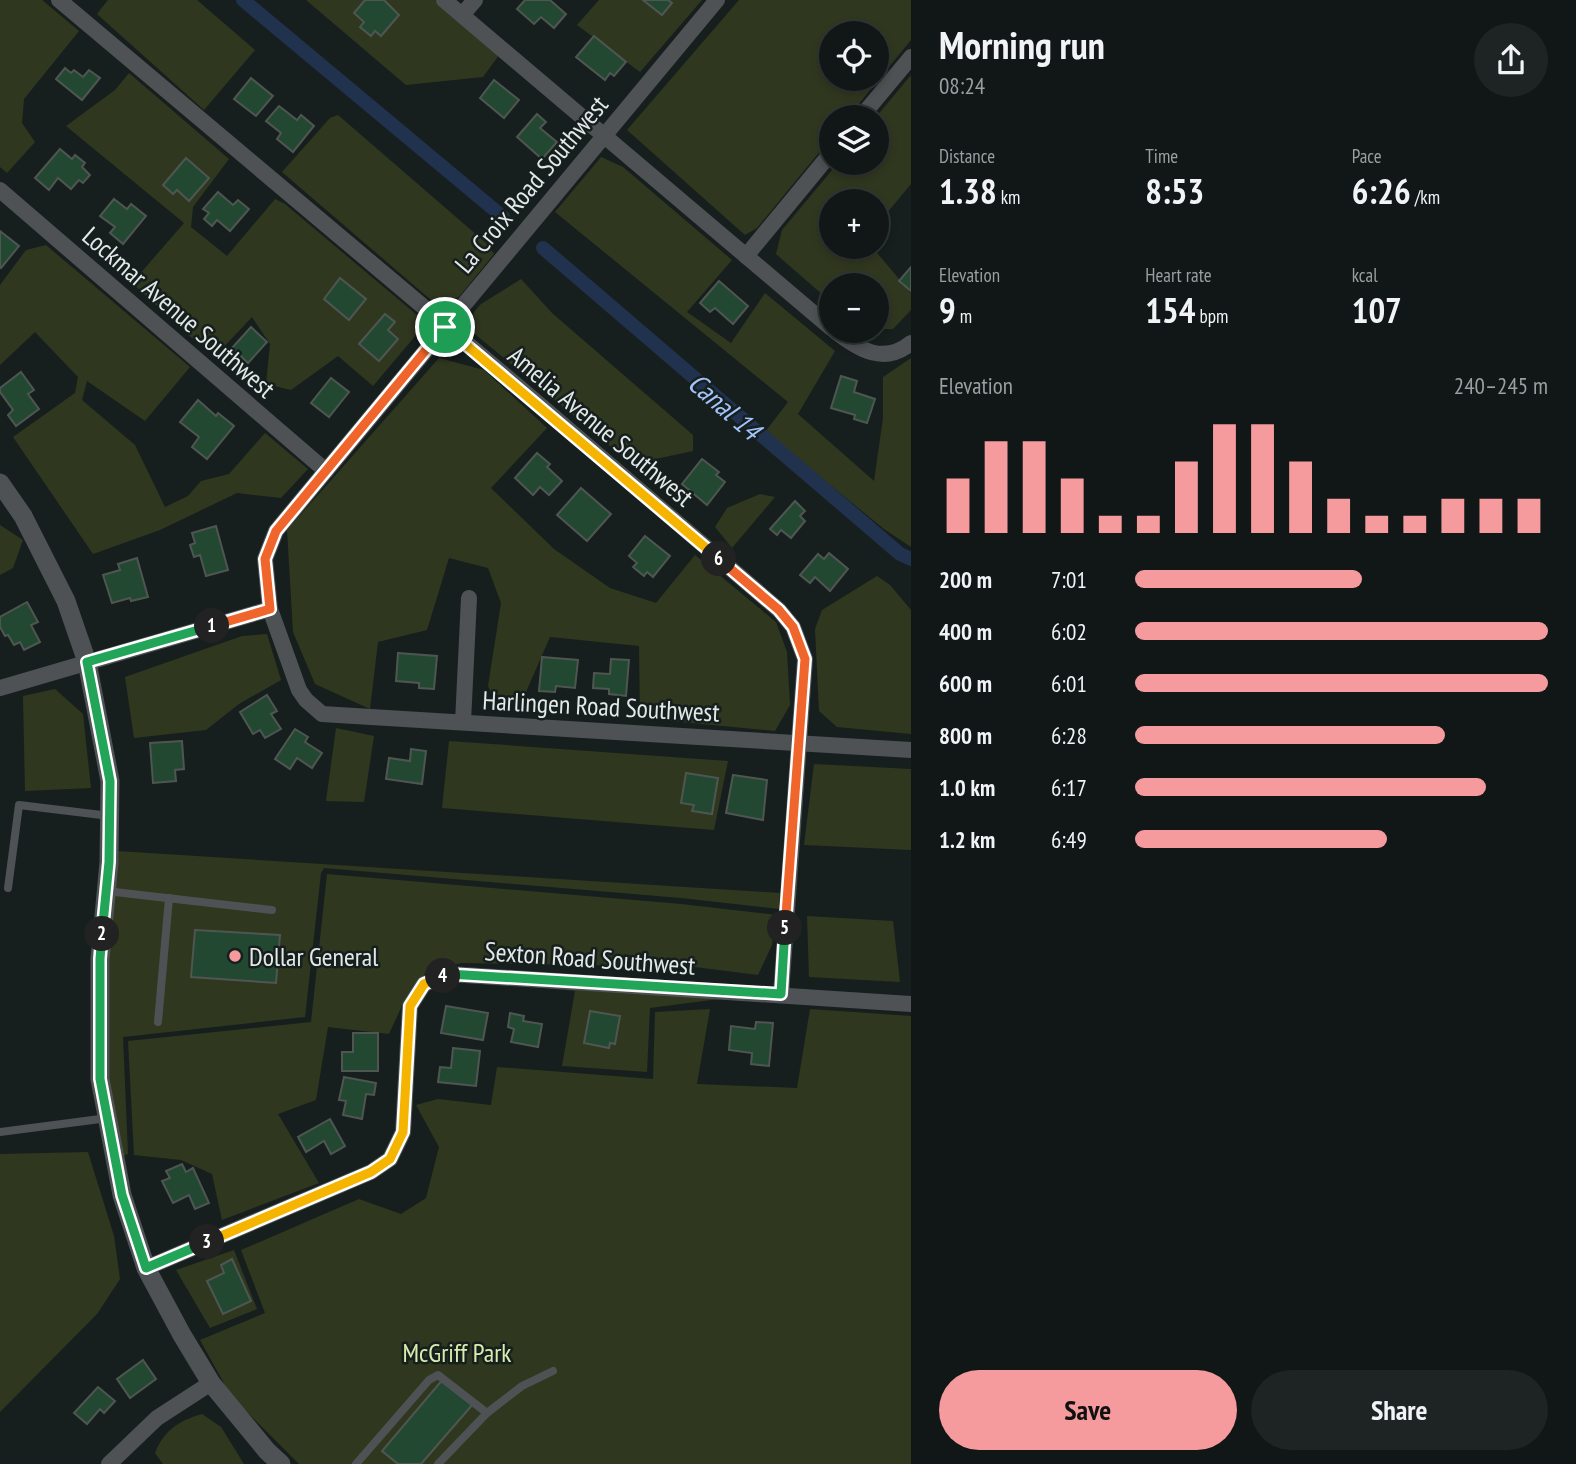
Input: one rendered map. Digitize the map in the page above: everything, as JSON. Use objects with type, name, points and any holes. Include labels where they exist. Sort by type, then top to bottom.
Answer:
[{"type":"street","name":"Amelia Avenue Southwest","points":[[59,0],[779,610],[793,627],[805,659],[781,994]]},
{"type":"street","points":[[444,0],[819,317]]},
{"type":"street","points":[[462,15],[475,0]]},
{"type":"street","name":"La Croix Road Southwest","points":[[299,690],[270,609],[265,559],[276,531],[717,0]]},
{"type":"street","points":[[871,105],[911,57]]},
{"type":"street","points":[[746,256],[819,168]]},
{"type":"street","name":"Lockmar Avenue Southwest","points":[[0,190],[326,471]]},
{"type":"street","points":[[852,343],[880,355],[902,350],[911,343]]},
{"type":"street","points":[[0,482],[23,516],[66,601],[87,662],[110,781],[106,891],[100,959],[100,1079],[122,1195],[146,1268],[182,1335],[212,1383],[267,1451],[281,1464]]},
{"type":"street","points":[[463,722],[469,598]]},
{"type":"street","points":[[0,688],[270,609]]},
{"type":"street","name":"Harlingen Road Southwest","points":[[299,690],[306,701],[322,714],[911,750]]},
{"type":"street","name":"Sexton Road Southwest","points":[[146,1268],[371,1172],[390,1159],[403,1132],[410,1006],[424,984],[449,974],[911,1004]]},
{"type":"street","points":[[109,1464],[157,1418],[212,1383]]},
{"type":"lane","points":[[8,888],[19,805],[110,816]]},
{"type":"lane","points":[[106,891],[272,910]]},
{"type":"lane","points":[[158,1022],[169,898]]},
{"type":"lane","points":[[0,1132],[108,1118]]},
{"type":"lane","points":[[438,1464],[486,1413],[522,1386],[553,1371]]},
{"type":"lane","points":[[356,1464],[433,1376],[442,1377],[486,1413]]},
{"type":"green space","points":[[0,0],[42,0],[79,31],[24,99],[22,123],[35,142],[7,173],[0,167]]},
{"type":"green space","points":[[108,0],[197,0],[255,50],[204,110],[97,14]]},
{"type":"green space","points":[[306,0],[435,0],[499,55],[483,77],[406,85]]},
{"type":"green space","points":[[599,0],[702,0],[640,72],[577,25]]},
{"type":"green space","points":[[739,0],[911,0],[911,40],[889,67],[889,21],[819,21],[819,91],[869,91],[858,105],[819,105],[819,153],[757,228],[745,235],[627,130]]},
{"type":"green space","points":[[129,73],[229,159],[193,207],[191,227],[227,256],[275,199],[285,204],[417,315],[422,328],[373,386],[338,356],[291,390],[266,384],[270,344],[252,317],[219,352],[192,338],[132,283],[184,223],[66,126],[115,90]]},
{"type":"green space","points":[[911,75],[911,184],[889,211],[889,189],[819,189],[819,259],[882,259],[911,293],[911,310],[893,329],[889,329],[889,273],[819,273],[819,292],[776,254],[782,230],[828,175],[889,175],[889,105],[886,105]]},
{"type":"green space","points":[[338,115],[486,243],[494,254],[459,297],[438,306],[282,172],[330,118]]},
{"type":"green space","points":[[601,157],[623,167],[732,260],[687,312],[731,343],[765,293],[819,338],[819,343],[825,343],[835,351],[798,414],[874,481],[883,418],[883,377],[911,358],[911,547],[884,529],[765,432],[788,402],[555,212]]},
{"type":"green space","points":[[46,245],[190,367],[145,421],[87,381],[82,400],[135,445],[165,507],[188,496],[201,481],[229,474],[265,433],[308,469],[281,498],[237,493],[160,530],[93,554],[13,437],[75,393],[78,377],[35,332],[0,365],[0,285],[26,250]]},
{"type":"green space","points":[[521,279],[552,313],[693,435],[693,451],[632,464],[470,330],[474,312],[481,304]]},
{"type":"green space","points":[[439,358],[484,370],[547,428],[491,488],[554,549],[610,588],[656,603],[695,555],[776,622],[787,652],[790,705],[775,731],[640,718],[639,646],[550,637],[526,692],[498,707],[488,686],[501,603],[488,568],[449,558],[427,630],[378,642],[370,709],[315,684],[293,632],[287,530]]},
{"type":"green space","points":[[760,494],[775,497],[732,548],[715,527],[727,508]]},
{"type":"green space","points":[[0,525],[23,540],[13,568],[0,575]]},
{"type":"green space","points":[[877,576],[890,585],[911,610],[911,734],[837,727],[819,711],[815,629],[822,610]]},
{"type":"green space","points":[[267,634],[281,680],[239,704],[206,730],[134,738],[125,677],[242,636]]},
{"type":"green space","points":[[55,689],[83,714],[91,788],[25,791],[23,696]]},
{"type":"green space","points":[[336,728],[374,736],[364,802],[326,801]]},
{"type":"green space","points":[[449,741],[728,761],[714,830],[442,808]]},
{"type":"green space","points":[[814,764],[911,769],[911,850],[804,845]]},
{"type":"green space","points":[[117,851],[780,893],[779,909],[681,898],[324,868],[321,873],[305,1017],[123,1037],[128,1154],[122,1156],[108,1079],[107,960]]},
{"type":"green space","points":[[327,874],[681,904],[777,915],[772,945],[758,975],[695,967],[462,963],[428,970],[406,997],[389,1034],[328,1027],[316,1100],[278,1114],[319,1183],[222,1220],[212,1174],[181,1160],[134,1155],[128,1041],[311,1022]]},
{"type":"green space","points":[[807,916],[893,921],[900,982],[809,977]]},
{"type":"green space","points":[[512,985],[727,998],[650,1008],[647,1072],[562,1066],[575,991]]},
{"type":"green space","name":"McGriff Park","points":[[710,1009],[697,1084],[797,1088],[810,1009],[911,1016],[911,1464],[299,1464],[231,1396],[200,1340],[265,1313],[241,1250],[359,1199],[401,1214],[426,1198],[439,1147],[416,1105],[438,1099],[491,1105],[497,1067],[653,1079],[655,1012]]},
{"type":"green space","points":[[88,1152],[114,1236],[120,1279],[97,1314],[0,1412],[0,1154]]},
{"type":"green space","points":[[234,1250],[257,1309],[210,1328],[176,1270]]},
{"type":"green space","points":[[202,1414],[221,1427],[244,1464],[163,1464],[155,1453],[163,1438],[180,1423]]},
{"type":"building","points":[[365,0],[384,0],[399,15],[381,36],[375,31],[371,36],[360,27],[364,22],[354,13]]},
{"type":"building","points":[[525,0],[550,0],[566,14],[554,28],[541,17],[534,24],[517,9]]},
{"type":"building","points":[[643,0],[668,0],[672,3],[662,15]]},
{"type":"building","points":[[594,36],[626,62],[614,76],[610,73],[605,80],[576,57]]},
{"type":"building","points":[[65,68],[71,73],[74,70],[83,77],[89,70],[100,78],[82,100],[56,79]]},
{"type":"building","points":[[251,78],[273,96],[256,116],[234,99]]},
{"type":"building","points":[[494,80],[519,100],[504,118],[480,98]]},
{"type":"building","points":[[279,106],[297,120],[301,115],[314,126],[293,152],[277,139],[281,133],[266,121]]},
{"type":"building","points":[[537,114],[546,122],[540,128],[557,142],[542,159],[517,137]]},
{"type":"building","points":[[60,149],[72,159],[75,155],[85,163],[82,167],[90,175],[83,183],[79,180],[71,189],[58,178],[49,190],[35,178]]},
{"type":"building","points":[[186,158],[209,178],[189,201],[177,190],[173,194],[163,185]]},
{"type":"building","points":[[218,192],[233,205],[238,200],[249,209],[230,231],[217,220],[212,226],[204,219],[209,213],[203,209]]},
{"type":"building","points":[[114,199],[127,209],[131,204],[146,216],[123,244],[110,233],[115,227],[100,216]]},
{"type":"building","points":[[0,231],[19,246],[1,268],[0,267]]},
{"type":"building","points":[[911,267],[911,291],[899,281]]},
{"type":"building","points":[[340,278],[366,299],[349,320],[324,299]]},
{"type":"building","points":[[719,281],[748,306],[733,324],[715,308],[710,312],[700,303]]},
{"type":"building","points":[[385,314],[395,322],[388,330],[398,339],[379,361],[359,344]]},
{"type":"building","points":[[251,327],[267,342],[248,363],[232,348]]},
{"type":"building","points":[[21,372],[34,390],[28,394],[39,409],[16,426],[8,415],[13,410],[0,388]]},
{"type":"building","points":[[841,376],[857,381],[854,392],[875,399],[867,423],[854,419],[855,415],[831,408]]},
{"type":"building","points":[[331,378],[349,392],[329,417],[311,403]]},
{"type":"building","points":[[198,400],[216,416],[218,413],[234,426],[207,459],[192,447],[199,437],[180,422]]},
{"type":"building","points":[[537,453],[550,464],[547,467],[562,481],[549,495],[540,487],[533,495],[515,478]]},
{"type":"building","points":[[702,459],[719,472],[716,475],[725,482],[707,505],[682,484]]},
{"type":"building","points":[[581,488],[611,514],[587,541],[557,515]]},
{"type":"building","points":[[795,501],[805,511],[800,516],[805,521],[791,538],[781,530],[777,535],[770,529]]},
{"type":"building","points":[[216,526],[228,570],[206,576],[200,555],[194,557],[190,545],[195,543],[192,533]]},
{"type":"building","points":[[645,536],[670,556],[653,577],[647,572],[644,576],[633,567],[637,563],[629,556]]},
{"type":"building","points":[[829,553],[848,569],[830,591],[815,577],[810,583],[800,575],[818,554],[824,559]]},
{"type":"building","points":[[137,558],[148,597],[112,603],[103,575],[120,570],[118,564]]},
{"type":"building","points":[[27,602],[38,622],[31,625],[40,642],[24,650],[20,642],[14,645],[8,635],[5,636],[0,627],[0,617]]},
{"type":"building","points":[[398,653],[437,656],[434,689],[419,688],[419,683],[396,681]]},
{"type":"building","points":[[542,657],[578,660],[575,688],[556,686],[555,692],[539,691]]},
{"type":"building","points":[[611,659],[629,660],[626,696],[609,694],[609,689],[593,688],[594,673],[610,674]]},
{"type":"building","points":[[267,695],[277,711],[271,714],[281,729],[265,738],[260,730],[253,734],[240,712]]},
{"type":"building","points":[[295,729],[308,737],[305,742],[322,753],[312,768],[297,758],[290,769],[275,759]]},
{"type":"building","points":[[182,741],[184,769],[175,770],[176,781],[153,783],[150,743]]},
{"type":"building","points":[[411,749],[426,751],[422,784],[386,779],[389,758],[410,761]]},
{"type":"building","points":[[686,773],[718,778],[712,814],[692,811],[694,805],[681,803]]},
{"type":"building","points":[[733,775],[767,780],[763,820],[726,813]]},
{"type":"building","name":"Dollar General","points":[[195,930],[280,935],[276,983],[191,977]]},
{"type":"building","points":[[446,1006],[488,1013],[483,1040],[441,1033]]},
{"type":"building","points":[[590,1011],[620,1016],[615,1044],[610,1043],[609,1048],[584,1043]]},
{"type":"building","points":[[510,1013],[524,1016],[523,1021],[542,1024],[538,1047],[511,1042],[514,1029],[508,1027]]},
{"type":"building","points":[[756,1022],[773,1023],[769,1066],[751,1064],[752,1053],[729,1050],[731,1026],[755,1029]]},
{"type":"building","points":[[353,1033],[378,1033],[378,1071],[342,1071],[342,1052],[353,1052]]},
{"type":"building","points":[[453,1048],[480,1051],[476,1086],[438,1082],[440,1067],[451,1068]]},
{"type":"building","points":[[344,1077],[376,1083],[374,1095],[366,1094],[362,1119],[343,1115],[346,1101],[339,1100]]},
{"type":"building","points":[[330,1119],[345,1146],[331,1154],[324,1141],[306,1152],[298,1137]]},
{"type":"building","points":[[182,1164],[186,1172],[193,1168],[209,1203],[195,1209],[189,1195],[173,1203],[162,1181],[170,1178],[166,1171]]},
{"type":"building","points":[[232,1259],[251,1301],[223,1314],[207,1281],[224,1273],[221,1265]]},
{"type":"building","points":[[143,1360],[156,1379],[130,1398],[117,1379]]},
{"type":"building","points":[[444,1378],[473,1404],[421,1464],[398,1464],[382,1451]]},
{"type":"building","points":[[98,1387],[115,1401],[104,1413],[100,1409],[87,1424],[74,1413]]},
{"type":"waterway","name":"Canal 14","points":[[243,0],[503,217]]},
{"type":"waterway","name":"Canal 14","points":[[543,248],[900,554],[911,559]]},
{"type":"place","name":"Dollar General","points":[[235,956]]},
{"type":"route","points":[[445,327],[779,610],[793,627],[805,659],[781,994],[449,974],[424,984],[410,1006],[403,1132],[390,1159],[371,1172],[146,1268],[122,1195],[100,1079],[100,959],[109,862],[110,781],[87,662],[270,609],[265,559],[276,531],[445,327]]}]
